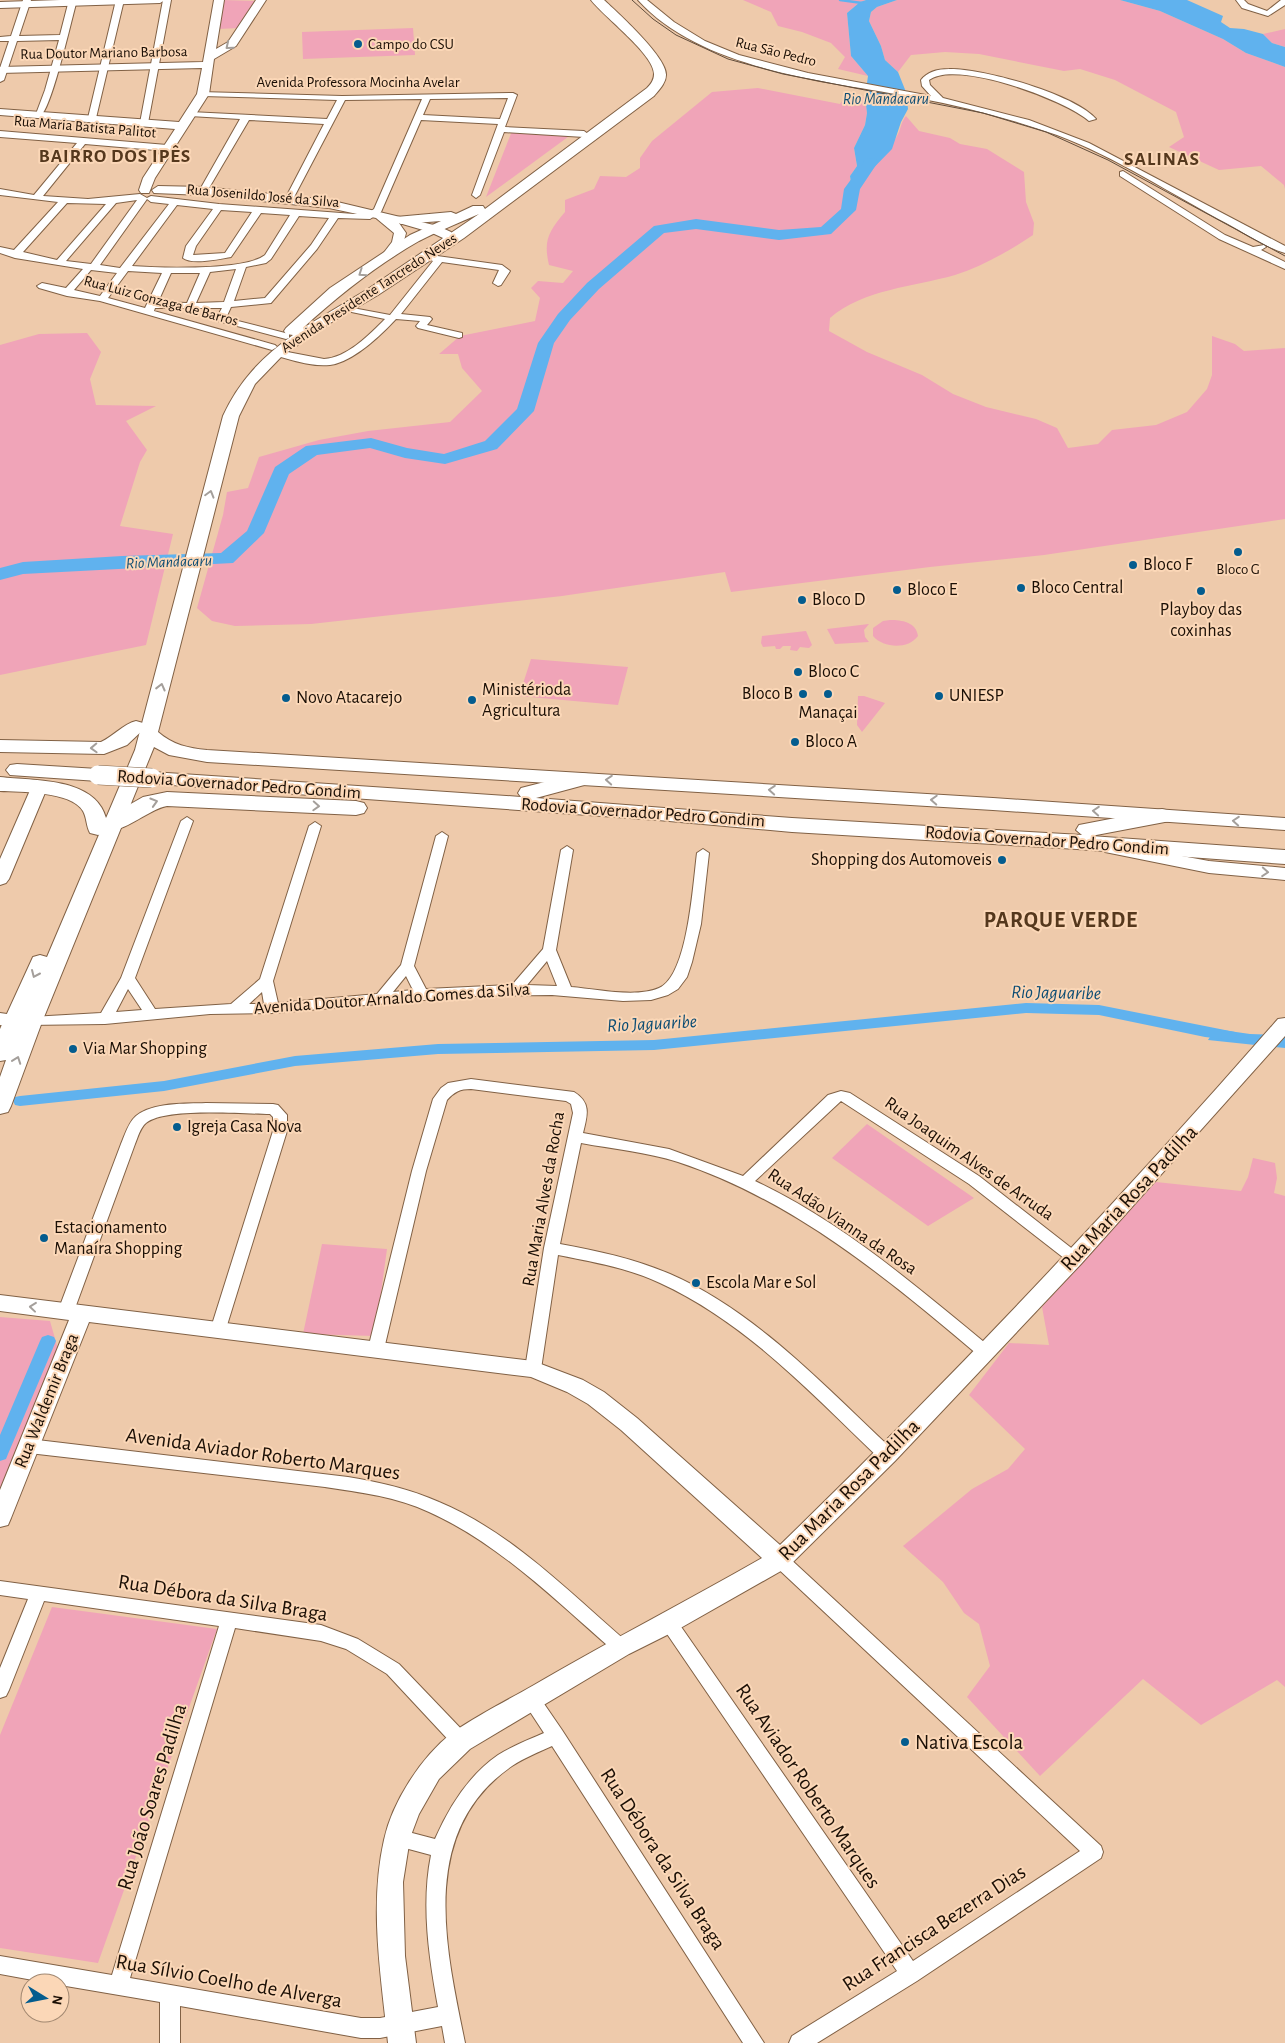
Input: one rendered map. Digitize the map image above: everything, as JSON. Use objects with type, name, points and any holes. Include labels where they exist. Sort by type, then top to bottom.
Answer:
[{"type":"highway","points":[[0,746],[104,748],[142,731]]},
{"type":"highway","name":"Rodovia Governador Pedro Gondim","points":[[0,758],[128,771],[792,825],[1285,845]]},
{"type":"highway","name":"Rodovia Governador Pedro Gondim","points":[[0,769],[128,771],[530,793],[1082,836],[1285,857]]},
{"type":"highway","points":[[530,793],[580,778]]},
{"type":"highway","points":[[0,784],[60,790],[78,795],[91,805],[105,826],[151,802],[167,799],[578,820],[792,825]]},
{"type":"highway","points":[[1082,836],[1162,816]]},
{"type":"main road","points":[[0,5],[26,2],[160,0]]},
{"type":"main road","points":[[220,0],[203,94],[146,182],[149,195],[206,192],[289,199],[342,206],[434,229],[448,236],[449,238],[445,244]]},
{"type":"main road","points":[[209,61],[232,44],[261,0]]},
{"type":"main road","name":"Avenida Presidente Tancredo Neves","points":[[15,1021],[105,826],[128,771],[142,731],[190,541],[234,409],[241,394],[286,336],[335,291],[388,255],[434,229],[468,214],[500,195],[641,90],[646,84],[649,73],[644,60],[588,0]]},
{"type":"main road","name":"Avenida Presidente Tancredo Neves","points":[[275,350],[432,258],[445,244],[624,114],[655,86],[660,72],[655,60],[597,0]]},
{"type":"main road","name":"Rua Doutor Mariano Barbosa","points":[[1,74],[54,69],[155,67],[209,61]]},
{"type":"main road","points":[[0,112],[182,126]]},
{"type":"main road","points":[[401,220],[468,214]]},
{"type":"main road","points":[[376,215],[395,226],[400,233],[398,242],[388,255]]},
{"type":"main road","points":[[335,291],[336,297],[341,302],[353,303],[352,305]]},
{"type":"main road","points":[[142,731],[166,748],[191,754],[1285,824]]},
{"type":"main road","points":[[0,878],[39,788]]},
{"type":"main road","points":[[1082,836],[1209,867],[1285,874]]},
{"type":"main road","points":[[0,1054],[15,1021]]},
{"type":"main road","points":[[0,1106],[15,1021]]},
{"type":"main road","name":"Rua Maria Rosa Padilha","points":[[400,2034],[392,1956],[390,1882],[397,1838],[408,1809],[430,1770],[461,1740],[780,1560],[887,1455],[1074,1258],[1282,1028]]},
{"type":"main road","points":[[0,1304],[376,1349],[533,1370],[575,1386],[596,1398],[630,1424],[780,1560]]},
{"type":"main road","name":"Rua Waldemir Braga","points":[[0,1518],[29,1446],[74,1312]]},
{"type":"street","points":[[144,123],[167,0]]},
{"type":"street","name":"Rua São Pedro","points":[[642,0],[681,32],[722,53],[758,64],[941,101],[1018,121],[1077,140],[1285,250]]},
{"type":"street","points":[[1240,0],[1245,6],[1268,14],[1285,1]]},
{"type":"street","points":[[92,118],[120,1]]},
{"type":"street","points":[[1,74],[26,2]]},
{"type":"street","points":[[40,114],[64,37],[72,2]]},
{"type":"street","points":[[0,39],[64,37]]},
{"type":"street","points":[[941,101],[926,86],[924,80],[934,74],[954,71],[994,78],[1051,95],[1084,110],[1092,119]]},
{"type":"street","name":"Avenida Professora Mocinha Avelar","points":[[203,94],[342,98],[513,95],[503,126]]},
{"type":"street","points":[[376,215],[427,97]]},
{"type":"street","points":[[289,199],[342,98]]},
{"type":"street","points":[[190,114],[328,122]]},
{"type":"street","points":[[964,115],[1057,141],[1102,162],[1222,237],[1285,266]]},
{"type":"street","points":[[206,192],[246,117]]},
{"type":"street","points":[[418,117],[584,134]]},
{"type":"street","points":[[1007,126],[1018,121]]},
{"type":"street","points":[[476,195],[503,126]]},
{"type":"street","name":"Rua Maria Batista Palitot","points":[[0,134],[167,148]]},
{"type":"street","points":[[37,197],[84,140]]},
{"type":"street","name":"Rua Josenildo José da Silva","points":[[0,192],[37,197],[113,201],[149,195],[174,203],[219,207],[335,216],[362,217],[376,215]]},
{"type":"street","points":[[66,293],[91,267],[149,195]]},
{"type":"street","points":[[15,255],[66,199]]},
{"type":"street","points":[[58,263],[113,201]]},
{"type":"street","points":[[102,299],[174,203]]},
{"type":"street","points":[[219,207],[191,246],[188,255],[190,258],[228,255],[258,210]]},
{"type":"street","points":[[0,250],[15,255],[91,267],[124,270],[206,270],[262,261],[268,257],[296,213]]},
{"type":"street","points":[[167,271],[150,308],[260,304],[270,300],[314,246],[335,216]]},
{"type":"street","points":[[1253,250],[1271,243]]},
{"type":"street","points":[[432,258],[502,268],[505,271],[498,283]]},
{"type":"street","name":"Rua Luiz Gonzaga de Barros","points":[[42,286],[66,293],[150,308],[311,361],[335,361],[377,334],[420,286],[432,258]]},
{"type":"street","points":[[242,265],[228,305],[221,318],[286,336]]},
{"type":"street","points":[[190,306],[206,270]]},
{"type":"street","points":[[352,305],[393,317],[427,319],[421,326],[459,335]]},
{"type":"street","points":[[105,1019],[128,978],[187,821]]},
{"type":"street","points":[[272,1008],[266,981],[315,826]]},
{"type":"street","points":[[382,997],[407,966],[442,836]]},
{"type":"street","points":[[516,990],[549,950],[567,850]]},
{"type":"street","name":"Avenida Doutor Arnaldo Gomes da Silva","points":[[15,1021],[105,1019],[235,1008],[272,1008],[422,994],[566,990],[635,996],[663,992],[674,986],[687,962],[703,853]]},
{"type":"street","points":[[549,950],[566,990]]},
{"type":"street","points":[[407,966],[422,994]]},
{"type":"street","points":[[128,978],[152,1015]]},
{"type":"street","points":[[235,1008],[266,981]]},
{"type":"street","name":"Rua Maria Alves da Rocha","points":[[376,1349],[419,1171],[440,1099],[445,1091],[454,1086],[480,1085],[573,1096],[578,1101],[580,1108],[552,1248],[533,1370]]},
{"type":"street","name":"Rua Joaquim Alves de Arruda","points":[[746,1181],[833,1099],[841,1096],[848,1098],[974,1180],[1074,1258]]},
{"type":"street","points":[[74,1312],[128,1144],[137,1125],[143,1118],[161,1112],[206,1107],[273,1110],[280,1115],[281,1119],[276,1142],[218,1330]]},
{"type":"street","name":"Rua Adão Vianna da Rosa","points":[[574,1137],[676,1156],[746,1181],[800,1213],[875,1263],[984,1351]]},
{"type":"street","points":[[552,1248],[634,1267],[703,1298],[733,1316],[887,1455]]},
{"type":"street","name":"Avenida Aviador Roberto Marques","points":[[29,1446],[313,1479],[372,1488],[414,1498],[471,1527],[516,1559],[621,1648]]},
{"type":"street","name":"Rua Francisca Bezerra Dias","points":[[780,1560],[1094,1852],[910,1974],[799,2043]]},
{"type":"street","name":"Rua Débora da Silva Braga","points":[[0,1588],[321,1633],[352,1644],[392,1669],[461,1740]]},
{"type":"street","points":[[0,1690],[38,1592]]},
{"type":"street","name":"Rua João Soares Padilha","points":[[118,1986],[229,1621]]},
{"type":"street","name":"Rua Aviador Roberto Marques","points":[[669,1623],[910,1974]]},
{"type":"street","name":"Rua Débora da Silva Braga","points":[[532,1701],[754,2043]]},
{"type":"street","points":[[455,2043],[449,2015],[436,1920],[437,1881],[441,1849],[460,1809],[479,1784],[499,1765],[520,1752],[556,1736]]},
{"type":"street","points":[[397,1838],[441,1849]]},
{"type":"street","name":"Rua Sílvio Coelho de Alverga","points":[[0,1965],[170,1996],[400,2034],[449,2015]]},
{"type":"street","points":[[170,1996],[170,2043]]},
{"type":"shaded area","points":[[222,0],[259,1],[240,28],[218,29]]},
{"type":"shaded area","points":[[743,0],[866,0],[860,2],[847,13],[851,56],[868,76],[838,69],[845,57],[831,43],[802,32],[778,26],[771,12]]},
{"type":"shaded area","points":[[897,0],[1120,0],[1160,11],[1223,39],[1246,53],[1285,67],[1285,189],[1284,185],[1261,166],[1219,170],[1169,147],[1184,137],[1176,112],[1115,80],[1080,69],[1064,71],[979,54],[945,52],[911,55],[898,72],[885,60],[881,46],[869,21],[871,12],[877,7]]},
{"type":"shaded area","name":"Campo do CSU","points":[[413,28],[415,55],[303,59],[302,32]]},
{"type":"shaded area","points":[[1285,29],[1285,47],[1272,43],[1263,34]]},
{"type":"shaded area","points":[[758,88],[840,104],[845,97],[865,97],[867,113],[865,125],[854,148],[857,166],[850,176],[852,189],[889,148],[906,116],[919,131],[950,138],[960,144],[987,149],[1024,172],[1026,202],[1034,223],[1033,235],[996,258],[976,267],[955,275],[873,295],[843,308],[830,318],[829,331],[867,352],[922,375],[953,394],[986,407],[1036,419],[1057,428],[1068,448],[1098,444],[1112,430],[1156,425],[1187,412],[1207,389],[1212,375],[1212,336],[1235,344],[1244,351],[1285,348],[1285,519],[1044,555],[731,592],[725,572],[562,596],[311,624],[235,626],[212,621],[197,608],[223,515],[227,492],[248,488],[259,457],[319,440],[368,431],[450,422],[482,391],[462,368],[458,354],[439,354],[460,336],[535,321],[540,298],[531,288],[538,281],[563,283],[573,271],[549,265],[547,256],[547,242],[551,231],[565,212],[565,200],[594,189],[600,176],[626,177],[640,168],[640,158],[652,141],[712,92]]},
{"type":"shaded area","points":[[512,131],[572,134],[486,197]]},
{"type":"shaded area","points":[[87,333],[101,352],[90,379],[96,405],[156,406],[126,421],[147,450],[140,462],[120,526],[173,534],[146,645],[0,675],[0,345],[39,334]]},
{"type":"shaded area","points":[[890,620],[908,623],[917,631],[918,636],[908,644],[895,646],[877,640],[873,636],[873,628],[883,621]]},
{"type":"shaded area","points":[[869,624],[864,630],[865,637],[869,642],[835,644],[827,629]]},
{"type":"shaded area","points":[[806,631],[812,645],[809,648],[800,647],[797,651],[790,650],[791,646],[783,646],[780,649],[776,649],[775,646],[763,647],[761,643],[762,636]]},
{"type":"shaded area","points":[[531,659],[628,667],[618,705],[519,696]]},
{"type":"shaded area","points":[[858,696],[864,696],[885,703],[862,732],[857,725]]},
{"type":"shaded area","points":[[867,1124],[974,1198],[928,1226],[832,1158]]},
{"type":"shaded area","points":[[1253,1158],[1275,1163],[1277,1178],[1274,1193],[1285,1196],[1285,1687],[1277,1680],[1201,1725],[1143,1679],[1040,1776],[967,1697],[990,1666],[979,1624],[964,1613],[943,1582],[903,1546],[972,1489],[1008,1469],[1025,1449],[969,1395],[1009,1343],[1049,1345],[1042,1307],[1156,1182],[1241,1191],[1248,1177]]},
{"type":"shaded area","points":[[322,1244],[387,1249],[375,1336],[303,1334]]},
{"type":"shaded area","points":[[0,1317],[50,1321],[60,1356],[0,1495]]},
{"type":"shaded area","points":[[52,1607],[217,1629],[98,1963],[0,1948],[0,1735]]},
{"type":"water","name":"Rio Mandacaru","points":[[866,0],[897,0],[877,7],[871,12],[869,21],[881,46],[885,60],[898,72],[906,92],[908,109],[901,122],[892,149],[852,190],[850,176],[857,166],[854,148],[865,125],[867,113],[865,97],[868,76],[851,56],[847,13],[860,2]]},
{"type":"water","points":[[1120,0],[1187,0],[1223,16],[1221,22],[1230,28],[1244,29],[1263,34],[1272,43],[1285,47],[1285,67],[1246,53],[1223,39],[1160,11]]},
{"type":"water","points":[[1215,1029],[1250,1034],[1285,1035],[1285,1048],[1208,1040]]},
{"type":"waterway","points":[[840,0],[862,3]]},
{"type":"waterway","name":"Rio Mandacaru","points":[[0,574],[23,568],[122,562],[226,559],[255,533],[281,471],[312,450],[371,443],[405,453],[445,459],[491,445],[525,411],[546,343],[564,317],[593,286],[659,229],[696,224],[779,235],[825,231],[848,210],[852,189],[871,162]]},
{"type":"waterway","name":"Rio Jaguaribe","points":[[20,1101],[164,1086],[295,1061],[438,1049],[654,1045],[1026,1008],[1099,1010],[1205,1032],[1230,1035]]},
{"type":"waterway","points":[[0,1454],[48,1341]]},
{"type":"tram line","points":[[632,0],[653,19],[676,35],[728,59],[783,74],[983,113],[1046,132],[1108,160],[1285,256]]},
{"type":"place","name":"Campo do CSU","points":[[358,44]]},
{"type":"place","name":"Bloco G","points":[[1238,552]]},
{"type":"place","name":"Bloco F","points":[[1133,565]]},
{"type":"place","name":"Bloco Central","points":[[1021,588]]},
{"type":"place","name":"Bloco E","points":[[897,590]]},
{"type":"place","name":"Playboy das coxinhas","points":[[1201,591]]},
{"type":"place","name":"Bloco D","points":[[802,600]]},
{"type":"place","name":"Bloco C","points":[[798,672]]},
{"type":"place","name":"Bloco B","points":[[803,694]]},
{"type":"place","name":"Manaçai","points":[[828,694]]},
{"type":"place","name":"UNIESP","points":[[939,696]]},
{"type":"place","name":"Novo Atacarejo","points":[[286,698]]},
{"type":"place","name":"Ministérioda Agricultura","points":[[472,700]]},
{"type":"place","name":"Bloco A","points":[[795,742]]},
{"type":"place","name":"Shopping dos Automoveis","points":[[1002,860]]},
{"type":"place","name":"Via Mar Shopping","points":[[73,1049]]},
{"type":"place","name":"Igreja Casa Nova","points":[[177,1127]]},
{"type":"place","name":"Estacionamento Manaíra Shopping","points":[[44,1238]]},
{"type":"place","name":"Escola Mar e Sol","points":[[696,1283]]},
{"type":"place","name":"Nativa Escola","points":[[905,1742]]},
{"type":"district","name":"BAIRRO DOS IPÊS","points":[[115,156]]},
{"type":"district","name":"SALINAS","points":[[1162,159]]},
{"type":"district","name":"PARQUE VERDE","points":[[1061,920]]}]
